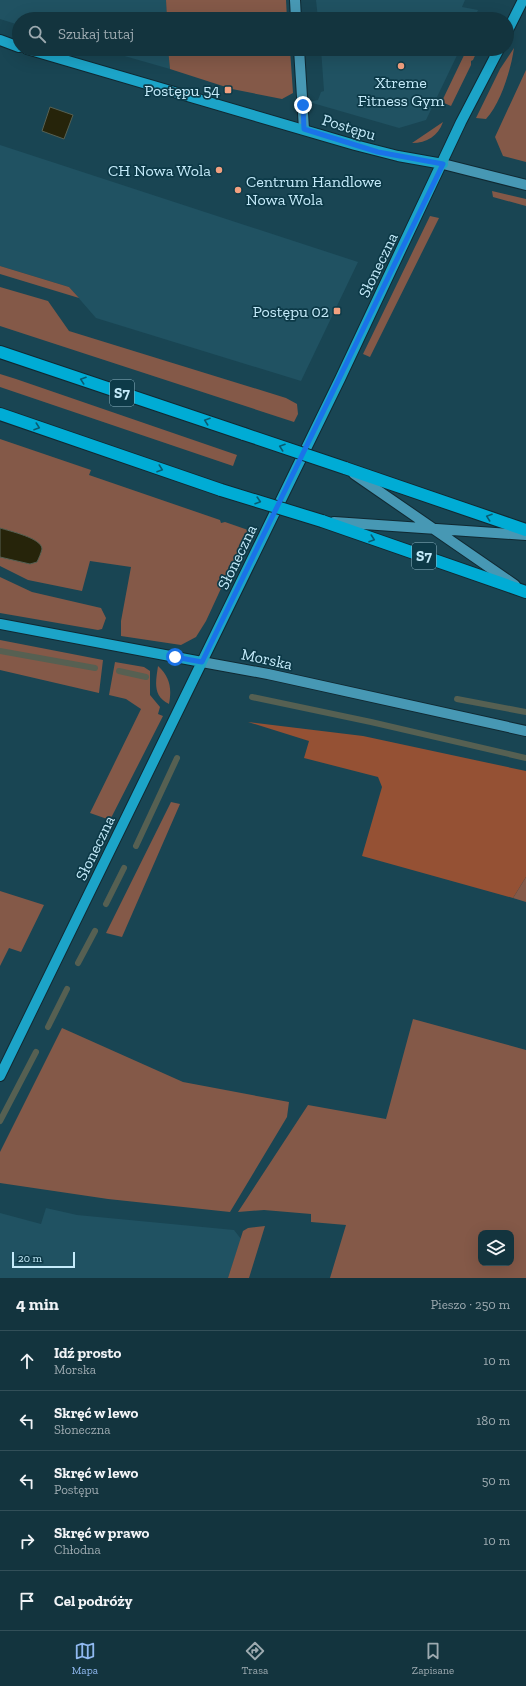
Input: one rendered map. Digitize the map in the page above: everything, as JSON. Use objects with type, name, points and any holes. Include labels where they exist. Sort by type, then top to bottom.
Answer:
[{"type":"highway","name":"S7","points":[[0,352],[526,530]]},
{"type":"highway","name":"S7","points":[[0,414],[221,490],[322,521],[524,591]]},
{"type":"main road","points":[[514,18],[523,0]]},
{"type":"main road","points":[[0,40],[12,44]]},
{"type":"main road","name":"Postępu","points":[[52,56],[378,152],[443,164]]},
{"type":"main road","name":"Słoneczna","points":[[0,1076],[443,164],[461,122],[495,56]]},
{"type":"main road","name":"Morska","points":[[0,624],[202,662]]},
{"type":"street","points":[[295,0],[296,12]]},
{"type":"street","points":[[299,56],[304,129]]},
{"type":"street","name":"Postępu","points":[[443,164],[526,185]]},
{"type":"street","points":[[345,468],[524,591]]},
{"type":"street","points":[[322,521],[435,530],[526,535]]},
{"type":"street","name":"Morska","points":[[202,662],[268,674],[526,731]]},
{"type":"shaded area","points":[[0,0],[166,0],[167,12],[12,12],[12,23],[0,19]]},
{"type":"shaded area","points":[[166,0],[286,0],[287,12],[167,12]]},
{"type":"shaded area","points":[[316,0],[465,0],[462,7],[478,10],[477,12],[317,12]]},
{"type":"shaded area","points":[[124,56],[169,56],[170,69]]},
{"type":"shaded area","points":[[169,56],[290,56],[293,93],[282,99],[232,89],[170,69]]},
{"type":"shaded area","points":[[322,56],[457,56],[426,120],[399,128],[309,102],[318,100],[321,92],[324,91]]},
{"type":"shaded area","points":[[464,56],[475,56],[471,61],[471,65],[451,106],[444,103],[443,99]]},
{"type":"shaded area","points":[[509,56],[512,56],[508,75],[496,104],[486,119],[476,118],[500,69]]},
{"type":"shaded area","points":[[526,70],[526,162],[503,156],[495,137]]},
{"type":"shaded area","points":[[50,107],[73,115],[64,139],[42,131]]},
{"type":"shaded area","points":[[443,122],[435,135],[431,138],[422,142],[412,143]]},
{"type":"shaded area","points":[[0,145],[358,262],[301,381],[96,318],[69,287],[0,266]]},
{"type":"shaded area","points":[[492,191],[526,199],[526,206],[493,197]]},
{"type":"shaded area","points":[[430,216],[439,218],[370,357],[363,354]]},
{"type":"shaded area","points":[[0,266],[69,287],[79,298],[0,274]]},
{"type":"shaded area","points":[[0,287],[48,301],[69,331],[286,398],[297,404],[298,414],[294,422],[0,326]]},
{"type":"shaded area","points":[[0,374],[237,455],[233,466],[0,387]]},
{"type":"shaded area","points":[[0,439],[91,470],[89,475],[220,520],[221,523],[225,522],[248,530],[206,621],[196,637],[181,645],[121,636],[121,621],[131,567],[90,561],[82,591],[28,580],[0,566],[0,557],[30,564],[33,539],[0,528]]},
{"type":"shaded area","points":[[0,528],[31,538],[41,545],[42,549],[37,562],[30,564],[0,557]]},
{"type":"shaded area","points":[[0,577],[32,592],[101,608],[106,618],[102,629],[98,630],[0,613]]},
{"type":"shaded area","points":[[0,640],[103,660],[99,693],[0,670]]},
{"type":"shaded area","points":[[115,662],[144,667],[150,671],[150,695],[160,707],[158,714],[163,716],[110,820],[90,813],[141,709],[126,699],[109,695]]},
{"type":"shaded area","points":[[158,666],[168,679],[170,688],[169,704],[160,697],[156,688]]},
{"type":"shaded area","points":[[248,722],[363,736],[526,771],[526,877],[513,898],[362,856],[382,787],[378,777],[304,758],[309,741]]},
{"type":"shaded area","points":[[171,802],[180,804],[122,937],[106,933]]},
{"type":"shaded area","points":[[526,877],[526,902],[513,898]]},
{"type":"shaded area","points":[[0,891],[44,905],[21,952],[9,948],[0,966]]},
{"type":"shaded area","points":[[413,1019],[526,1050],[526,1278],[330,1278],[346,1225],[311,1222],[311,1214],[264,1210],[238,1212],[308,1105],[386,1119]]},
{"type":"shaded area","points":[[62,1028],[183,1082],[289,1102],[287,1117],[230,1212],[108,1199],[0,1183],[0,1152]]},
{"type":"shaded area","points":[[46,1208],[77,1215],[234,1230],[241,1239],[228,1278],[0,1278],[0,1213],[41,1224]]},
{"type":"shaded area","points":[[265,1226],[249,1278],[228,1278],[243,1231],[248,1228]]},
{"type":"waterway","points":[[0,651],[95,668]]},
{"type":"waterway","points":[[119,671],[146,677]]},
{"type":"waterway","points":[[252,697],[371,722],[526,758]]},
{"type":"waterway","points":[[457,699],[526,712]]},
{"type":"waterway","points":[[136,846],[177,758]]},
{"type":"waterway","points":[[106,904],[124,868]]},
{"type":"waterway","points":[[78,963],[95,931]]},
{"type":"waterway","points":[[48,1027],[67,989]]},
{"type":"waterway","points":[[0,1121],[36,1052]]},
{"type":"place","name":"Xtreme Fitness Gym","points":[[401,66]]},
{"type":"place","name":"Postępu 54","points":[[228,90]]},
{"type":"place","name":"CH Nowa Wola","points":[[219,170]]},
{"type":"place","name":"Centrum Handlowe Nowa Wola","points":[[238,190]]},
{"type":"place","name":"Postępu 02","points":[[337,311]]},
{"type":"route","points":[[175,657],[202,662],[443,164],[378,152],[304,129],[303,105]]}]
